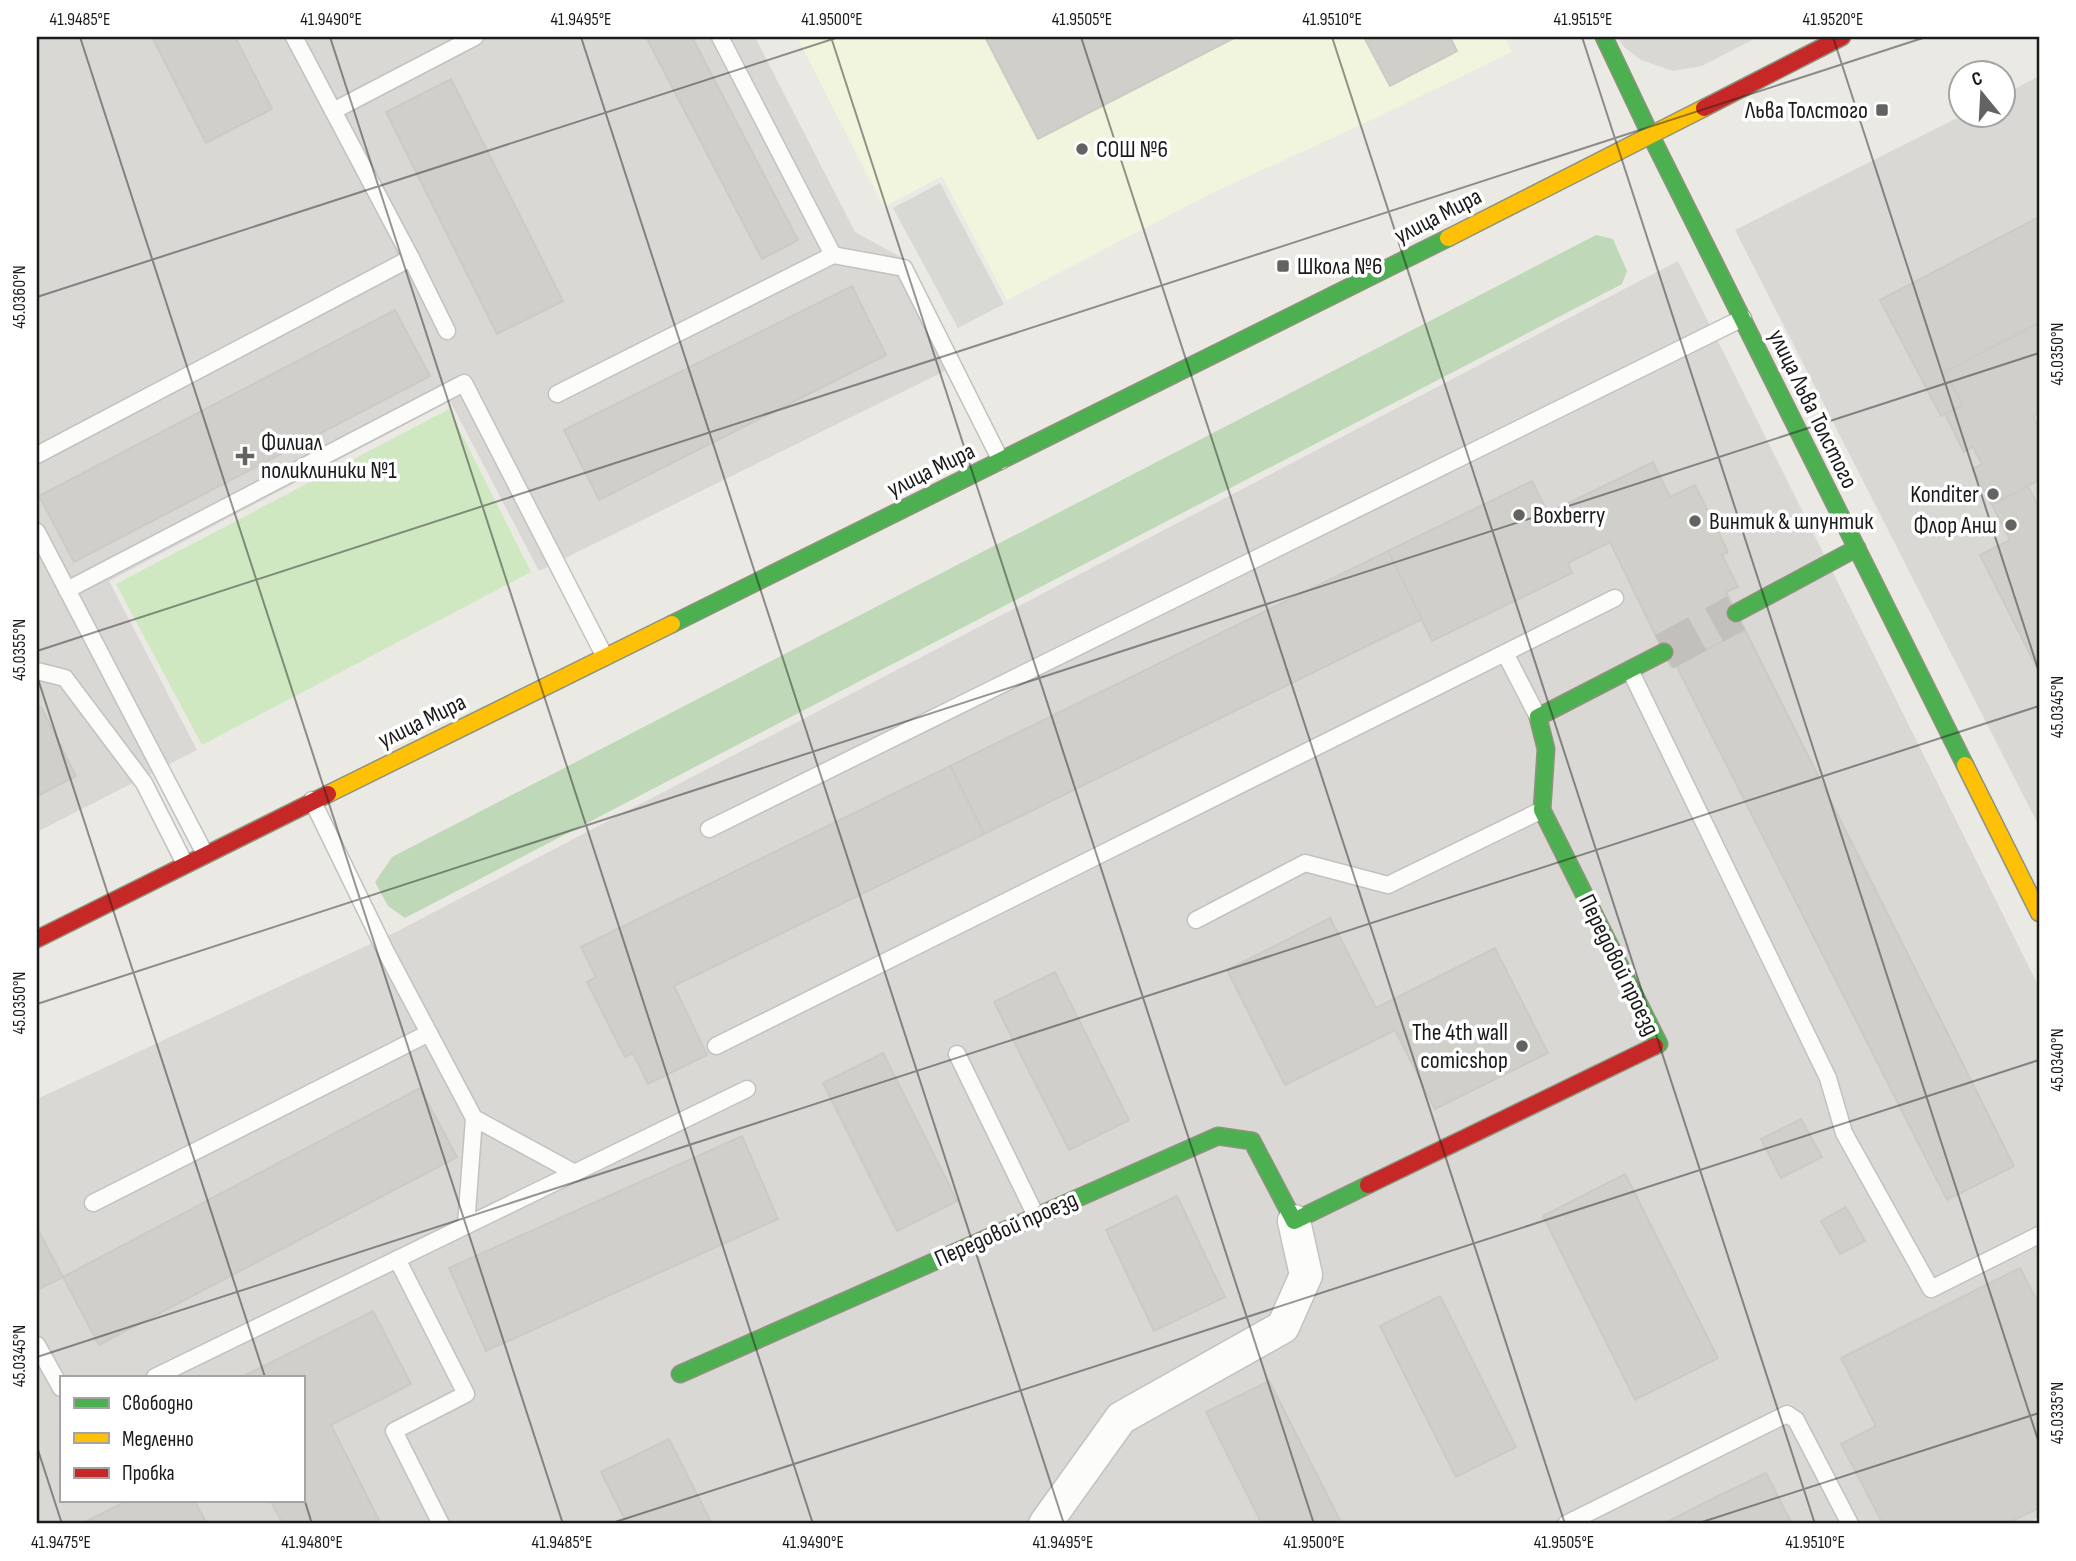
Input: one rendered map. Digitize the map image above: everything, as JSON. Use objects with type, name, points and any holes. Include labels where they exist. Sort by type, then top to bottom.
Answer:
[{"type":"street","name":"улица Льва Толстого","points":[[1604,37],[2039,913]]},
{"type":"street","name":"улица Мира","points":[[37,939],[312,800],[1001,461],[1651,136],[1842,37]]},
{"type":"street","points":[[1737,613],[1857,548]]},
{"type":"street","points":[[1542,810],[1546,749],[1538,717],[1664,652]]},
{"type":"street","name":"Передовой проезд","points":[[1294,1221],[1659,1044],[1542,810]]},
{"type":"street","name":"Передовой проезд","points":[[680,1374],[1218,1136],[1252,1141],[1294,1221],[1307,1275],[1283,1326],[1121,1418],[1045,1524]]},
{"type":"lane","points":[[294,37],[447,331]]},
{"type":"lane","points":[[333,111],[475,37]]},
{"type":"lane","points":[[720,37],[833,255]]},
{"type":"lane","points":[[558,394],[833,255],[904,268],[1001,461]]},
{"type":"lane","points":[[37,455],[411,258]]},
{"type":"lane","points":[[709,829],[1743,318]]},
{"type":"lane","points":[[67,590],[464,383],[605,657]]},
{"type":"lane","points":[[37,532],[205,854]]},
{"type":"lane","points":[[716,1046],[1615,598]]},
{"type":"lane","points":[[1505,653],[1538,717]]},
{"type":"lane","points":[[1630,670],[1828,1078],[1844,1133],[1931,1289],[2039,1235]]},
{"type":"lane","points":[[37,671],[65,678],[144,783],[185,864]]},
{"type":"lane","points":[[312,800],[386,952],[474,1118],[466,1226]]},
{"type":"lane","points":[[1196,920],[1305,863],[1388,885],[1542,810]]},
{"type":"lane","points":[[93,1203],[429,1033]]},
{"type":"lane","points":[[957,1054],[1036,1216]]},
{"type":"lane","points":[[157,1376],[747,1089]]},
{"type":"lane","points":[[474,1118],[575,1173]]},
{"type":"lane","points":[[397,1259],[466,1394],[394,1431],[441,1524]]},
{"type":"lane","points":[[37,1345],[60,1386]]},
{"type":"lane","points":[[1566,1524],[1787,1414],[1796,1420],[1850,1524]]},
{"type":"shaded area","points":[[37,37],[755,37],[855,232],[904,259],[959,364],[539,571],[450,401],[109,581],[197,750],[37,832]]},
{"type":"shaded area","name":"СОШ №6","points":[[797,37],[1504,37],[1512,52],[1210,194],[1007,300],[942,176],[884,207]]},
{"type":"shaded area","points":[[1618,37],[1758,37],[1702,66],[1673,71],[1641,60],[1623,46]]},
{"type":"shaded area","points":[[2039,76],[2039,826],[1735,230],[1946,124],[1946,130],[2016,130],[2016,88]]},
{"type":"shaded area","points":[[940,183],[1004,304],[958,328],[893,208]]},
{"type":"shaded area","points":[[1596,235],[1613,239],[1627,271],[1622,284],[405,918],[388,906],[375,882],[392,857]]},
{"type":"shaded area","points":[[1678,261],[2039,987],[2039,1517],[2025,1524],[37,1524],[37,1099],[394,933]]},
{"type":"green space","points":[[449,409],[531,572],[202,745],[116,584]]},
{"type":"building","points":[[152,37],[235,37],[272,109],[206,143]]},
{"type":"building","points":[[646,37],[692,37],[798,240],[762,259]]},
{"type":"building","points":[[985,37],[1236,37],[1038,139]]},
{"type":"building","points":[[1364,37],[1450,37],[1457,51],[1390,86]]},
{"type":"building","points":[[451,79],[563,301],[497,334],[386,112]]},
{"type":"building","points":[[2039,217],[2039,323],[1945,372],[1963,405],[1941,416],[1880,300]]},
{"type":"building","points":[[852,286],[886,355],[599,500],[564,430]]},
{"type":"building","points":[[395,310],[430,376],[74,562],[39,496]]},
{"type":"building","points":[[2039,323],[2039,413],[2033,416],[2039,428],[2039,480],[1992,505],[1973,469],[1982,464],[1973,447],[1964,452],[1945,414],[1963,405],[1945,372]]},
{"type":"building","points":[[1653,462],[1670,497],[1695,485],[1728,552],[1722,555],[1738,587],[1726,592],[1745,630],[1671,667],[1610,542],[1568,563],[1572,573],[1432,641],[1388,551],[1532,481],[1548,513]]},
{"type":"building","points":[[2028,486],[2039,508],[2039,672],[1980,555],[2010,540],[1992,505]]},
{"type":"building","points":[[1388,551],[1422,619],[984,834],[950,766]]},
{"type":"building","points":[[1745,630],[2014,1166],[1947,1200],[1676,665]]},
{"type":"building","points":[[41,707],[76,776],[37,796],[37,709]]},
{"type":"building","points":[[950,766],[984,834],[674,986],[707,1055],[648,1084],[633,1053],[625,1057],[587,982],[596,977],[581,947]]},
{"type":"building","points":[[1330,918],[1376,1008],[1495,948],[1548,1053],[1435,1109],[1395,1030],[1285,1085],[1227,970]]},
{"type":"building","points":[[1055,972],[1129,1120],[1069,1150],[994,1002]]},
{"type":"building","points":[[883,1053],[957,1201],[897,1231],[823,1083]]},
{"type":"building","points":[[420,1088],[457,1157],[99,1345],[63,1277]]},
{"type":"building","points":[[1801,1119],[1822,1157],[1781,1178],[1761,1139]]},
{"type":"building","points":[[742,1136],[778,1219],[486,1351],[449,1268]]},
{"type":"building","points":[[1625,1174],[1718,1358],[1635,1400],[1543,1216]]},
{"type":"building","points":[[1177,1196],[1225,1297],[1154,1331],[1106,1230]]},
{"type":"building","points":[[1846,1207],[1865,1241],[1840,1254],[1821,1221]]},
{"type":"building","points":[[37,1228],[63,1277],[37,1290]]},
{"type":"building","points":[[2020,1268],[2039,1305],[2039,1508],[2006,1524],[1883,1524],[1841,1444],[1876,1426],[1841,1358]]},
{"type":"building","points":[[1440,1296],[1516,1447],[1456,1477],[1380,1326]]},
{"type":"building","points":[[373,1311],[411,1384],[331,1425],[381,1524],[283,1524],[271,1502],[304,1502],[304,1376],[244,1376]]},
{"type":"building","points":[[1269,1381],[1342,1524],[1262,1524],[1206,1412]]},
{"type":"building","points":[[669,1439],[712,1524],[627,1524],[601,1472]]},
{"type":"building","points":[[1766,1473],[1792,1524],[1663,1524],[1716,1497]]},
{"type":"building","points":[[125,1502],[195,1502],[207,1524],[81,1524]]},
{"type":"tunnel","points":[[1664,652],[1736,613]]},
{"type":"traffic: fast","points":[[1604,37],[1965,765]]},
{"type":"traffic: fast","points":[[672,624],[1448,238]]},
{"type":"traffic: fast","points":[[1736,613],[1857,548]]},
{"type":"traffic: fast","points":[[1655,1046],[1659,1044],[1542,810],[1546,749],[1538,717],[1664,652]]},
{"type":"traffic: fast","points":[[680,1374],[1218,1136],[1252,1141],[1294,1221],[1368,1185]]},
{"type":"traffic: slow","points":[[1448,238],[1704,108]]},
{"type":"traffic: slow","points":[[328,794],[672,624]]},
{"type":"traffic: slow","points":[[1965,765],[2039,913]]},
{"type":"traffic: jam","points":[[1704,108],[1842,37]]},
{"type":"traffic: jam","points":[[37,939],[328,794]]},
{"type":"traffic: jam","points":[[1368,1185],[1655,1046]]},
{"type":"place","name":"Льва Толстого","points":[[1882,110]]},
{"type":"place","name":"СОШ №6","points":[[1082,149]]},
{"type":"place","name":"Школа №6","points":[[1283,266]]},
{"type":"place","name":"Филиал поликлиники №1","points":[[245,456]]},
{"type":"place","name":"Konditer","points":[[1993,494]]},
{"type":"place","name":"Boxberry","points":[[1519,515]]},
{"type":"place","name":"Винтик & шпунтик","points":[[1695,521]]},
{"type":"place","name":"Флор Анш","points":[[2011,525]]},
{"type":"place","name":"The 4th wall comicshop","points":[[1522,1046]]}]
